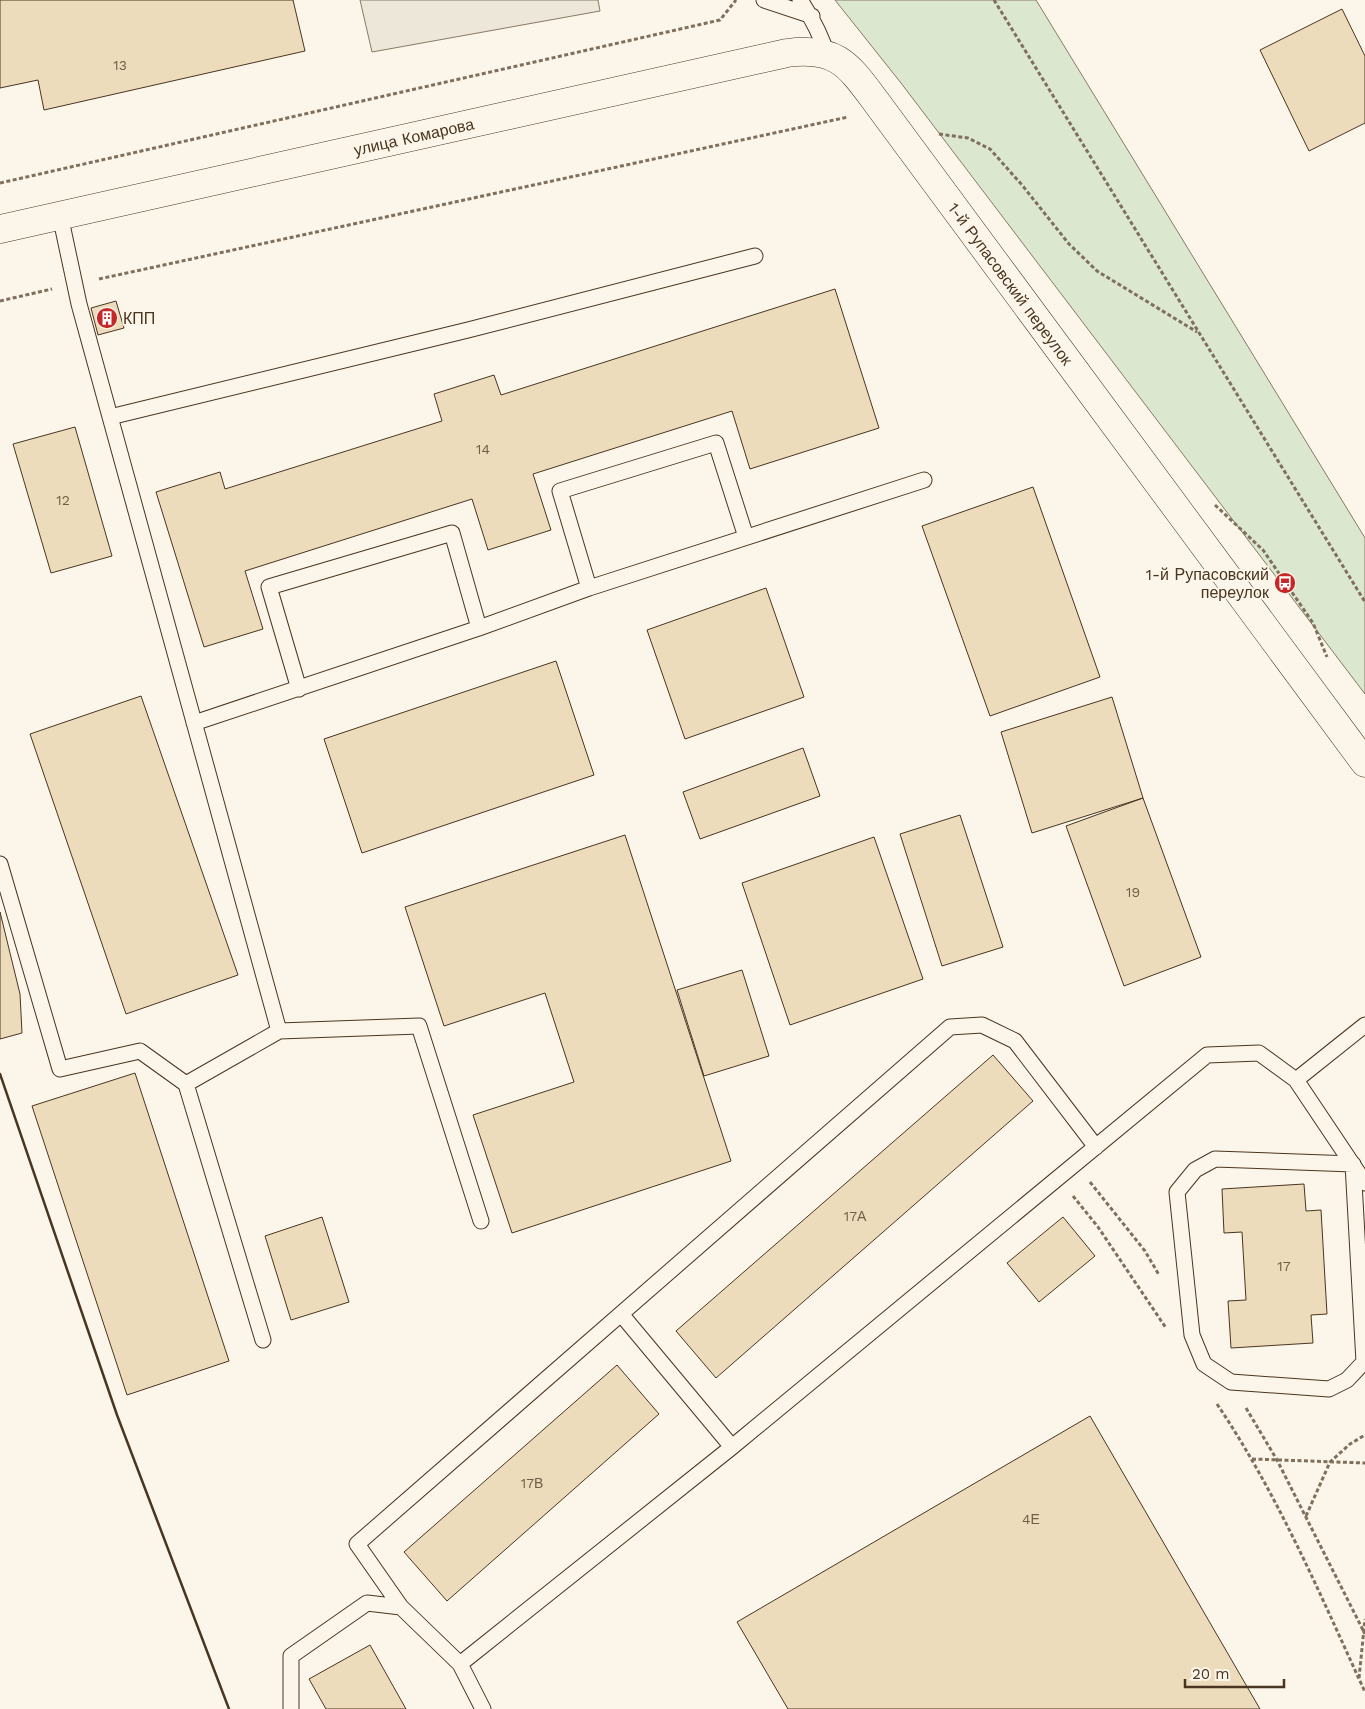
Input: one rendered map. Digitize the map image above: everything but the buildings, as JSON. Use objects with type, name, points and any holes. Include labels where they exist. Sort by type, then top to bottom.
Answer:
[{"type":"street","name":"улица Комарова","points":[[0,229],[787,54],[807,52],[827,55]]},
{"type":"street","name":"1-й Рупасовский переулок","points":[[827,55],[841,60],[852,69],[1365,763]]},
{"type":"lane","points":[[764,0],[812,16]]},
{"type":"lane","points":[[800,0],[812,16],[822,37],[827,55]]},
{"type":"lane","points":[[60,215],[75,284],[110,417],[278,1031]]},
{"type":"lane","points":[[110,417],[468,330],[755,256]]},
{"type":"lane","points":[[589,588],[560,491],[716,443],[746,537]]},
{"type":"lane","points":[[194,723],[479,628],[589,588],[924,480]]},
{"type":"lane","points":[[299,688],[269,587],[452,533],[479,628]]},
{"type":"lane","points":[[0,864],[60,1069],[140,1051],[186,1084],[263,1340]]},
{"type":"lane","points":[[483,1709],[460,1664],[401,1607],[357,1544],[950,1027],[982,1025],[1015,1041],[1096,1147]]},
{"type":"lane","points":[[1296,1080],[1365,1025]]},
{"type":"lane","points":[[186,1084],[278,1031],[419,1026],[480,1221]]},
{"type":"lane","points":[[460,1664],[732,1448],[1207,1055],[1259,1053],[1296,1080],[1365,1183]]},
{"type":"lane","points":[[1215,1159],[1353,1164],[1364,1362],[1346,1380],[1329,1389],[1231,1382],[1204,1364],[1192,1335],[1177,1192],[1195,1170],[1215,1159]]},
{"type":"lane","points":[[621,1314],[732,1448]]},
{"type":"lane","points":[[291,1709],[291,1656],[368,1603],[401,1607]]},
{"type":"path","points":[[0,183],[720,20],[736,0]]},
{"type":"path","points":[[994,0],[1365,602]]},
{"type":"path","points":[[0,301],[854,116]]},
{"type":"path","points":[[938,134],[968,138],[990,149],[1022,185],[1069,244],[1097,270],[1198,333]]},
{"type":"path","points":[[1058,1178],[1098,1227],[1169,1333]]},
{"type":"path","points":[[1213,1398],[1252,1459],[1313,1576],[1365,1692]]},
{"type":"path","points":[[1305,1516],[1330,1462],[1350,1444],[1365,1435]]},
{"type":"path","points":[[1252,1459],[1365,1463]]},
{"type":"path","points":[[1359,1679],[1365,1619]]},
{"type":"green space","points":[[835,0],[1036,0],[1365,538],[1365,694],[901,83]]},
{"type":"shaded area","points":[[360,0],[598,0],[600,11],[372,52]]},
{"type":"wall","points":[[0,1074],[117,1415],[229,1709]]},
{"type":"place","name":"КПП","points":[[107,318]]},
{"type":"place","name":"1-й Рупасовский переулок","points":[[1285,583]]}]
